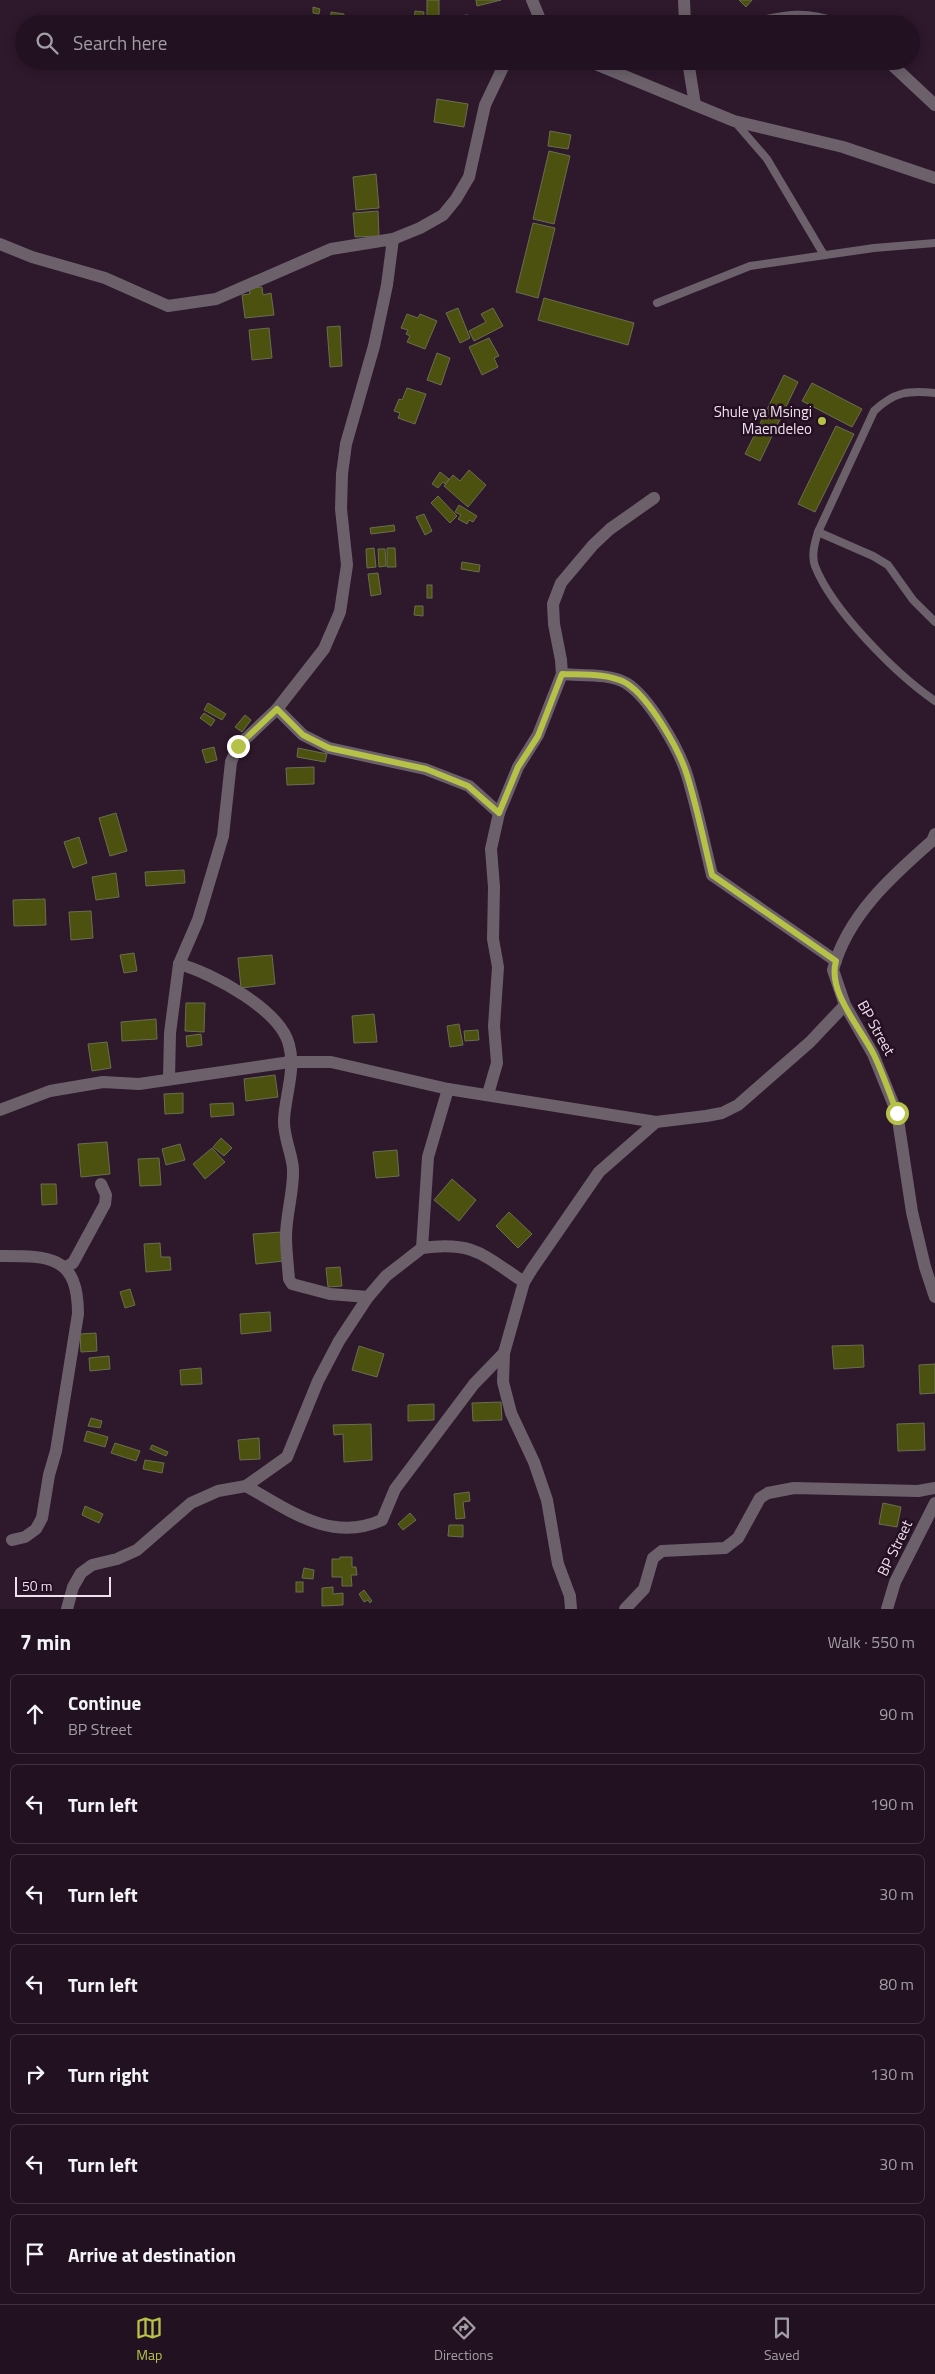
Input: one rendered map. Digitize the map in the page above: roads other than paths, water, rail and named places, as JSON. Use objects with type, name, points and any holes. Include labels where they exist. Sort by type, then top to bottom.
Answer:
[{"type":"street","points":[[532,0],[538,15]]},
{"type":"street","points":[[684,0],[685,15]]},
{"type":"street","points":[[0,244],[32,257],[105,278],[168,306],[216,299],[331,249],[393,239],[420,228],[442,215],[456,199],[469,177],[485,105],[501,70]]},
{"type":"street","points":[[610,70],[734,121],[843,147],[935,178]]},
{"type":"street","points":[[689,70],[695,105]]},
{"type":"street","points":[[898,70],[935,105]]},
{"type":"street","points":[[169,1079],[170,1033],[179,964],[198,920],[224,836],[231,762],[238,746],[277,709],[324,649],[340,612],[347,565],[342,509],[342,474],[346,444],[374,346],[387,285],[393,239]]},
{"type":"street","points":[[488,1094],[497,1063],[494,1026],[498,967],[493,939],[494,888],[492,849],[499,813],[518,767],[538,736],[562,674],[562,660],[554,624],[553,604],[561,583],[593,545],[610,529],[654,498]]},
{"type":"street","points":[[562,674],[598,676],[624,682],[639,693],[656,714],[686,772],[712,875],[836,961]]},
{"type":"street","points":[[277,709],[303,735],[329,748],[426,769],[468,786],[499,813]]},
{"type":"street","name":"BP Street","points":[[935,834],[932,841],[884,883],[852,928],[833,970],[835,981],[845,1005],[874,1054],[897,1113],[912,1212],[925,1267],[935,1298]]},
{"type":"street","points":[[179,964],[194,968],[272,1016],[283,1030],[290,1045],[284,1122],[293,1169],[286,1236],[289,1279],[292,1284],[330,1294],[368,1297]]},
{"type":"street","points":[[0,1110],[50,1092],[103,1082],[139,1084],[290,1062],[331,1062],[448,1089],[656,1122],[706,1116],[738,1105],[810,1042],[845,1005]]},
{"type":"street","points":[[422,1248],[428,1157],[448,1089]]},
{"type":"street","points":[[570,1609],[570,1596],[558,1564],[547,1500],[534,1462],[511,1413],[503,1382],[504,1354],[524,1282],[549,1242],[599,1172],[656,1122]]},
{"type":"street","points":[[66,1267],[72,1264],[105,1204],[106,1195],[101,1184]]},
{"type":"street","points":[[67,1609],[77,1580],[81,1573],[92,1565],[117,1559],[136,1550],[191,1504],[218,1491],[246,1486],[287,1457],[322,1373],[339,1341],[368,1297],[386,1276],[422,1248],[448,1244],[474,1249],[524,1282]]},
{"type":"street","points":[[0,1256],[44,1257],[52,1259],[66,1267],[78,1296],[78,1314],[56,1451],[49,1475],[42,1518],[36,1529],[25,1537],[12,1540]]},
{"type":"street","points":[[246,1486],[295,1515],[319,1525],[348,1529],[373,1525],[382,1520],[395,1489],[474,1384],[504,1354]]},
{"type":"street","points":[[625,1609],[644,1589],[653,1558],[662,1551],[725,1548],[738,1538],[760,1498],[768,1493],[794,1488],[918,1491],[935,1488]]},
{"type":"street","name":"BP Street","points":[[887,1609],[895,1582],[935,1503]]},
{"type":"lane","points":[[734,121],[767,158],[824,255]]},
{"type":"lane","points":[[657,303],[750,266],[824,255],[935,243]]},
{"type":"lane","points":[[935,392],[907,391],[886,400],[874,411],[818,532],[814,546],[814,565],[836,603],[878,651],[922,692],[935,701]]},
{"type":"lane","points":[[818,532],[873,556],[888,565],[913,600],[935,622]]},
{"type":"place","name":"Shule ya Msingi Maendeleo","points":[[822,421]]}]
